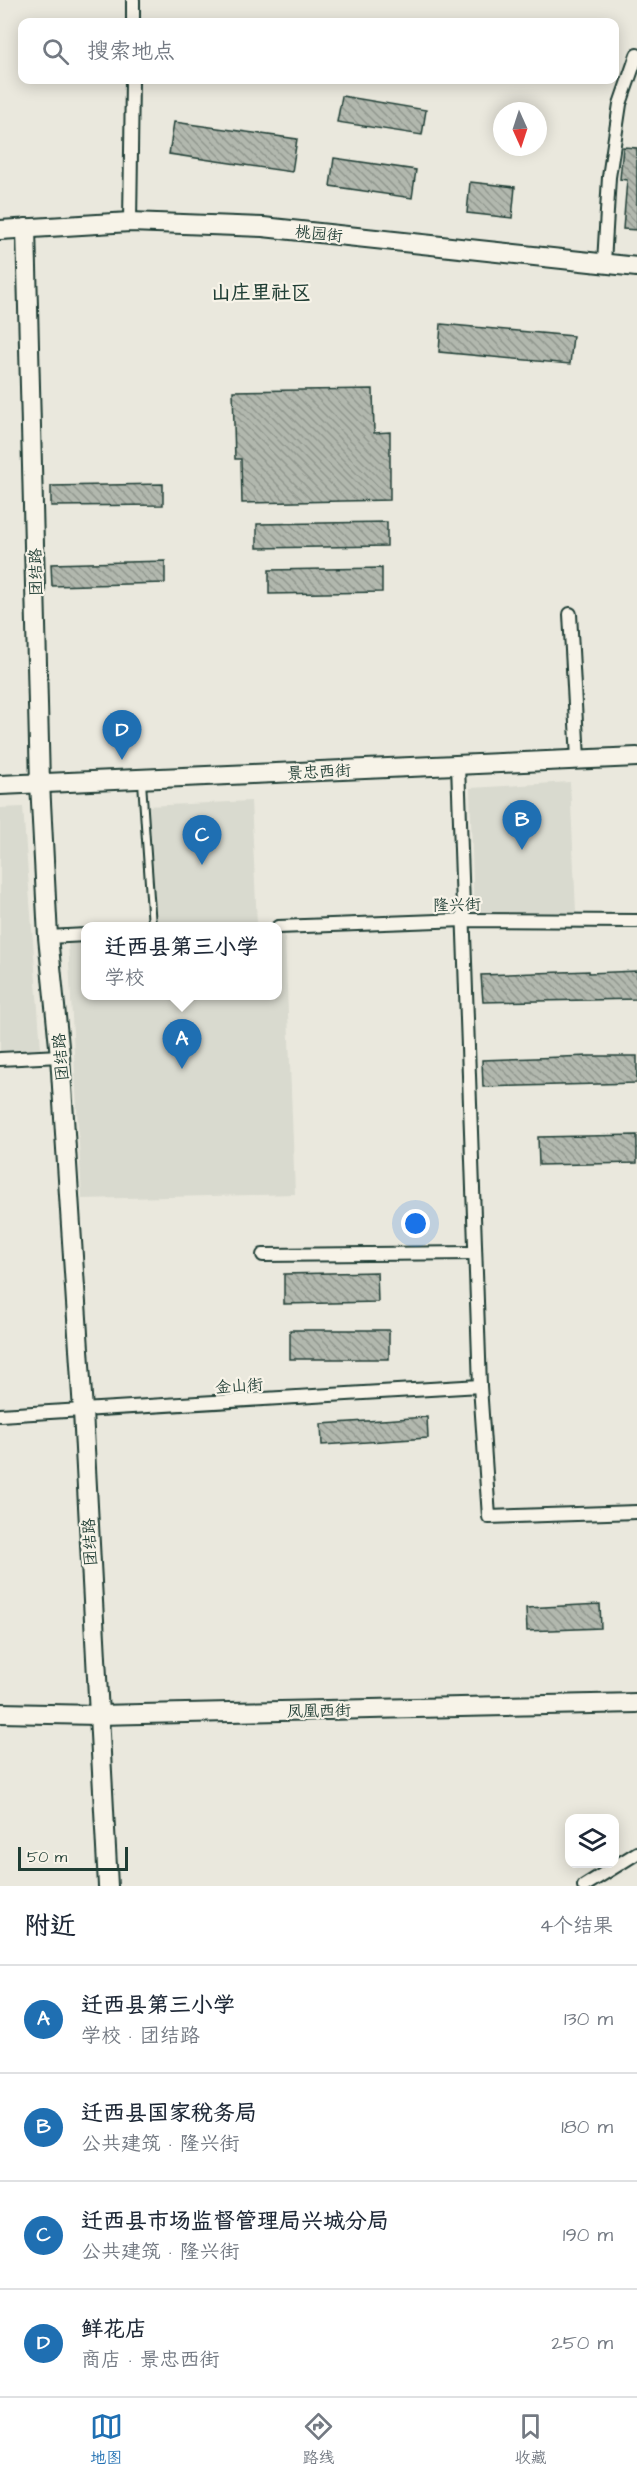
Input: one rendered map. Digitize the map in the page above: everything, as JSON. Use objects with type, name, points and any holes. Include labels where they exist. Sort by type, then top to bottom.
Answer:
[{"type":"street","points":[[133,0],[133,18]]},
{"type":"street","points":[[604,263],[610,167],[620,104],[637,55]]},
{"type":"street","points":[[130,222],[132,84]]},
{"type":"street","name":"桃园街","points":[[0,230],[130,222],[263,227],[637,267]]},
{"type":"street","name":"团结路","points":[[26,228],[40,783],[48,937],[60,1056],[83,1411],[108,1886]]},
{"type":"street","points":[[570,614],[578,759]]},
{"type":"street","name":"景忠西街","points":[[0,785],[637,757]]},
{"type":"street","points":[[458,765],[480,1386],[489,1517],[637,1512]]},
{"type":"street","name":"隆兴街","points":[[282,927],[464,920],[637,921]]},
{"type":"street","points":[[48,937],[81,935]]},
{"type":"street","points":[[0,1059],[60,1056]]},
{"type":"street","points":[[263,1255],[475,1253]]},
{"type":"street","name":"金山街","points":[[0,1415],[480,1386]]},
{"type":"street","name":"凤凰西街","points":[[0,1713],[98,1715],[637,1703]]},
{"type":"street","points":[[584,1886],[637,1853]]},
{"type":"lane","points":[[142,779],[152,922]]},
{"type":"shaded area","points":[[570,782],[576,912],[474,914],[470,788]]},
{"type":"shaded area","points":[[251,801],[257,922],[153,922],[146,806]]},
{"type":"shaded area","points":[[23,807],[41,1049],[0,1051],[0,808]]},
{"type":"shaded area","points":[[282,935],[285,935],[295,1194],[82,1199],[68,944],[81,943],[81,1000],[282,1000]]},
{"type":"building","points":[[342,96],[426,110],[422,135],[337,122]]},
{"type":"building","points":[[174,122],[297,139],[292,172],[169,154]]},
{"type":"building","points":[[623,147],[637,148],[637,230],[623,229],[627,180],[620,179]]},
{"type":"building","points":[[334,158],[416,170],[412,198],[330,186]]},
{"type":"building","points":[[470,182],[515,187],[512,218],[467,213]]},
{"type":"building","points":[[441,324],[573,336],[570,364],[439,352]]},
{"type":"building","points":[[373,389],[374,433],[390,432],[390,500],[242,503],[241,459],[235,459],[233,391]]},
{"type":"building","points":[[163,484],[163,505],[51,506],[51,486]]},
{"type":"building","points":[[387,522],[387,546],[257,548],[257,524]]},
{"type":"building","points":[[165,561],[165,583],[52,586],[51,564]]},
{"type":"building","points":[[382,568],[382,592],[269,594],[269,570]]},
{"type":"building","points":[[589,971],[589,973],[637,971],[637,999],[483,1002],[481,975]]},
{"type":"building","points":[[637,1056],[637,1083],[483,1087],[482,1060]]},
{"type":"building","points":[[637,1135],[637,1163],[539,1165],[538,1137]]},
{"type":"building","points":[[377,1272],[378,1302],[284,1304],[284,1274]]},
{"type":"building","points":[[290,1330],[389,1330],[389,1359],[290,1359]]},
{"type":"building","points":[[427,1417],[428,1438],[322,1445],[321,1424]]},
{"type":"building","points":[[600,1604],[601,1628],[527,1631],[526,1608]]},
{"type":"place","name":"鲜花店","points":[[122,760]]},
{"type":"place","name":"迁西县国家税务局","points":[[522,850]]},
{"type":"place","name":"迁西县市场监督管理局兴城分局","points":[[202,865]]},
{"type":"place","name":"迁西县第三小学","points":[[182,1069]]},
{"type":"district","name":"山庄里社区","points":[[261,292]]}]
